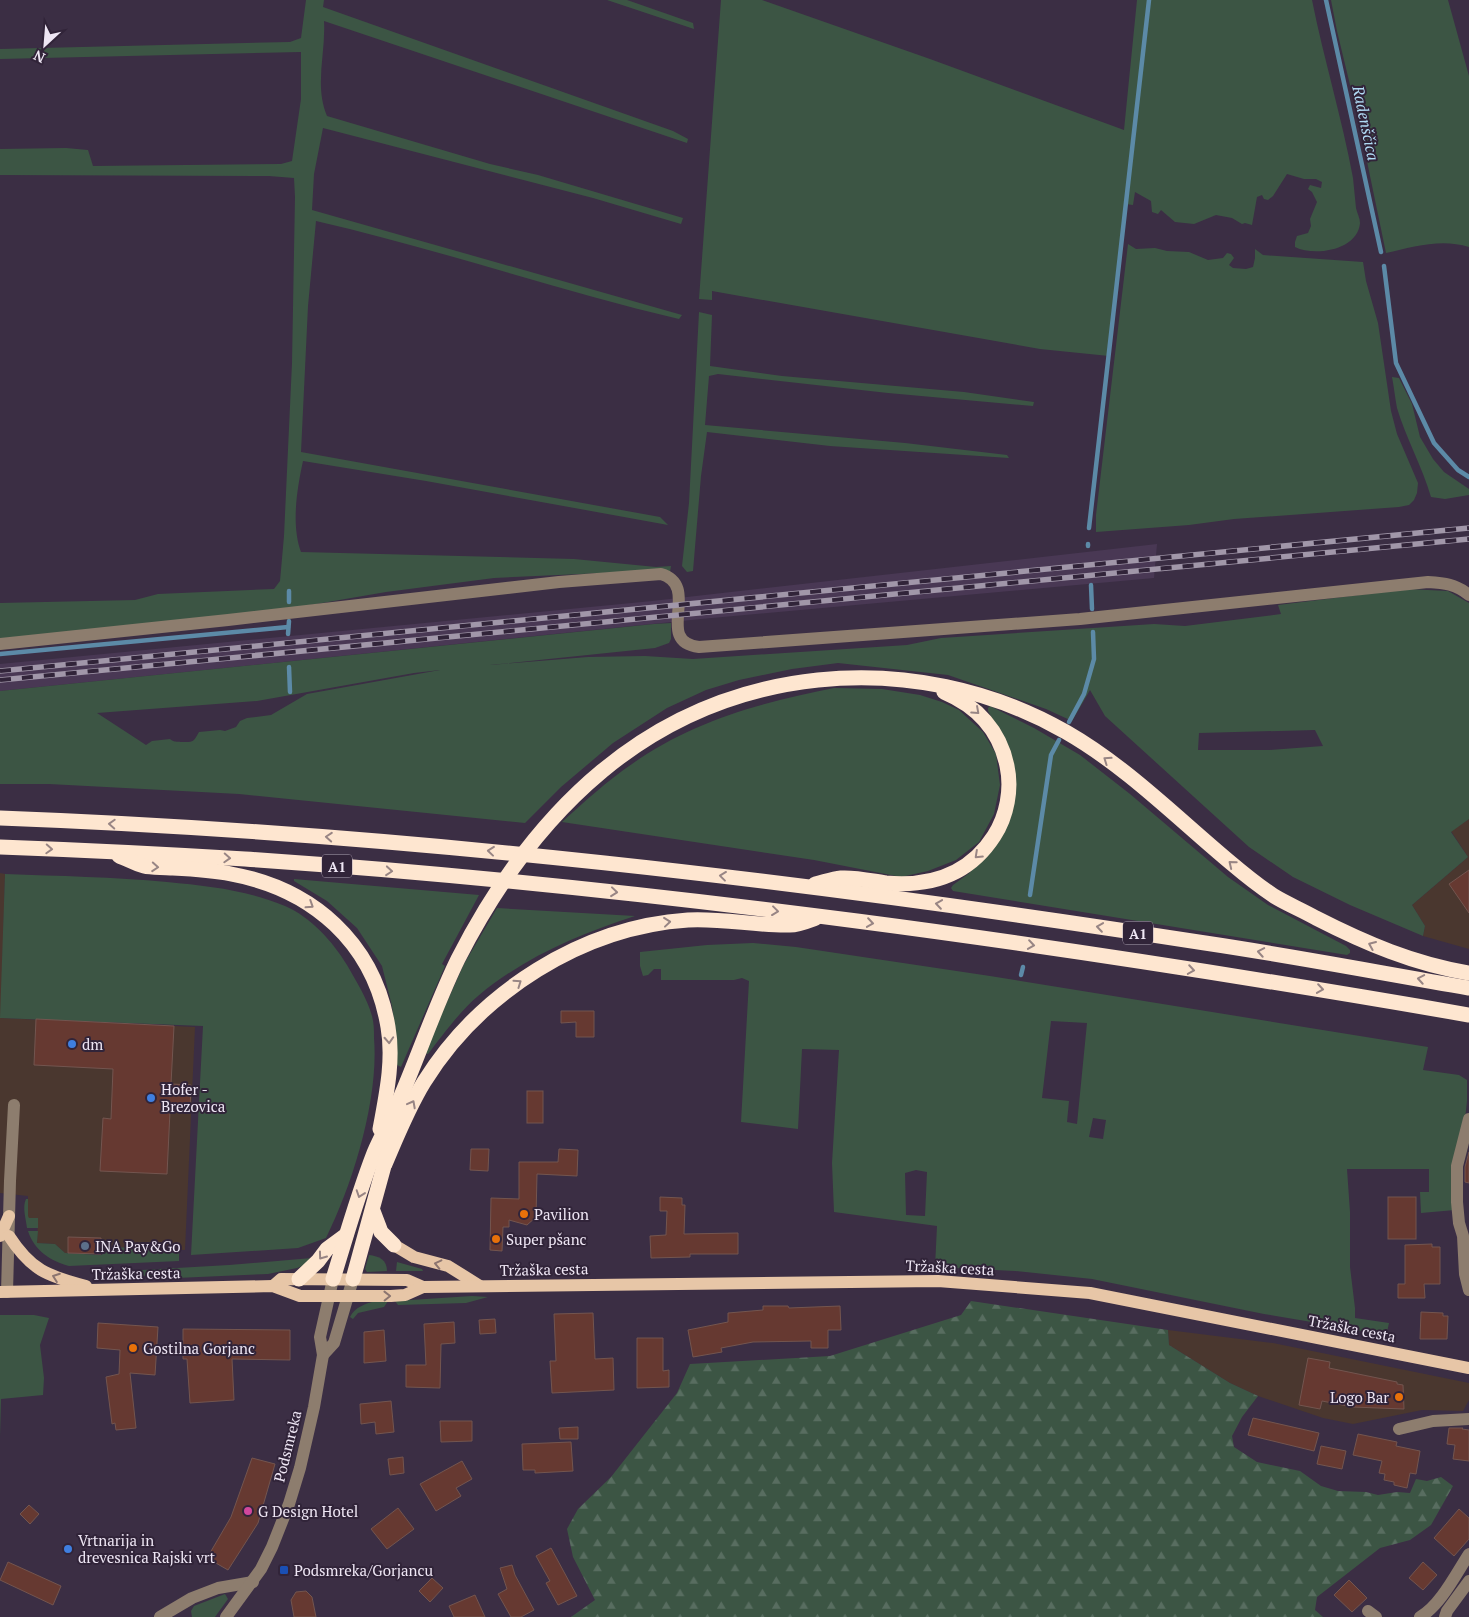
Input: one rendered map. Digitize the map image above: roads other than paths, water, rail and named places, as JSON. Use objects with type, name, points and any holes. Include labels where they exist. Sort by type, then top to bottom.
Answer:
[{"type":"highway","points":[[333,1279],[374,1153],[398,1104],[426,1030],[457,962],[475,928],[511,870],[543,828],[580,790],[624,754],[652,735],[700,710],[742,695],[795,683],[839,678],[878,678],[966,690],[992,697],[1066,732],[1138,782],[1233,865],[1274,896],[1372,945],[1442,969],[1469,974]]},
{"type":"highway","points":[[806,886],[842,878],[903,884],[920,884],[934,881],[963,868],[976,858],[987,847],[997,831],[1008,800],[1009,783],[1004,752],[997,736],[989,724],[966,702],[946,692],[917,682]]},
{"type":"highway","name":"A1","points":[[0,818],[178,827],[351,839],[574,859],[806,886],[1208,943],[1469,988]]},
{"type":"highway","name":"A1","points":[[0,847],[244,859],[456,876],[687,900],[1052,948],[1469,1015]]},
{"type":"highway","points":[[109,852],[144,866],[230,874],[282,888],[318,910],[348,938],[373,975],[381,995],[389,1028],[389,1070],[374,1153]]},
{"type":"highway","points":[[385,1164],[414,1100],[437,1064],[456,1040],[486,1008],[532,973],[574,950],[603,938],[660,923],[716,919],[792,925],[822,917]]},
{"type":"highway","points":[[353,1279],[373,1211],[398,1104]]},
{"type":"highway","points":[[373,1211],[381,1232],[394,1245]]},
{"type":"highway","points":[[299,1279],[318,1261],[327,1248],[346,1235]]},
{"type":"main road","points":[[4,1236],[26,1259],[44,1273],[102,1290]]},
{"type":"main road","points":[[394,1245],[414,1257],[448,1266],[480,1286]]},
{"type":"main road","name":"Tržaška cesta","points":[[273,1286],[281,1279],[353,1279],[407,1280],[423,1287]]},
{"type":"main road","name":"Tržaška cesta","points":[[4,1292],[273,1286],[300,1296],[349,1296],[405,1295],[423,1287],[938,1281],[1090,1293],[1469,1368]]},
{"type":"street","points":[[0,644],[559,582],[648,574],[661,574],[674,580],[679,593],[677,628],[679,636],[683,643],[698,647],[1080,619],[1428,582],[1447,583],[1457,586],[1469,595]]},
{"type":"street","points":[[4,1292],[4,1236],[9,1216],[14,1105]]},
{"type":"street","points":[[1469,1119],[1458,1166],[1457,1202],[1459,1223],[1463,1236],[1465,1274],[1469,1290]]},
{"type":"street","points":[[1463,1236],[1469,1222]]},
{"type":"street","name":"Podsmreka","points":[[226,1617],[253,1582],[272,1547],[289,1504],[308,1433],[323,1355],[320,1337],[333,1279]]},
{"type":"street","name":"Podsmreka","points":[[323,1355],[334,1343],[353,1279]]},
{"type":"street","points":[[1399,1430],[1433,1421],[1469,1419]]},
{"type":"street","points":[[1420,1617],[1429,1611],[1442,1595],[1469,1554]]},
{"type":"street","points":[[1445,1617],[1447,1611],[1469,1581]]},
{"type":"street","points":[[160,1617],[185,1610],[192,1598],[218,1588],[253,1582]]},
{"type":"waterway","points":[[1089,528],[1149,0]]},
{"type":"waterway","name":"Radenščica","points":[[1326,0],[1381,252]]},
{"type":"waterway","name":"Radenščica","points":[[1384,266],[1396,363],[1434,443],[1458,470],[1469,477]]},
{"type":"waterway","points":[[1091,585],[1092,609]]},
{"type":"waterway","points":[[289,591],[289,602]]},
{"type":"waterway","points":[[288,634],[289,621]]},
{"type":"waterway","points":[[0,654],[288,627]]},
{"type":"waterway","points":[[1069,722],[1084,694],[1094,659],[1093,632]]},
{"type":"waterway","points":[[289,667],[290,692]]},
{"type":"waterway","points":[[1030,895],[1051,755],[1059,740]]},
{"type":"waterway","points":[[1021,975],[1023,967]]},
{"type":"railway","points":[[0,671],[1469,528]]},
{"type":"railway","points":[[0,680],[1469,539]]},
{"type":"place","name":"dm","points":[[72,1044]]},
{"type":"place","name":"Hofer - Brezovica","points":[[151,1098]]},
{"type":"place","name":"Pavilion","points":[[524,1214]]},
{"type":"place","name":"Super pšanc","points":[[496,1239]]},
{"type":"place","name":"INA Pay&Go","points":[[85,1246]]},
{"type":"place","name":"Gostilna Gorjanc","points":[[133,1348]]},
{"type":"place","name":"Logo Bar","points":[[1399,1397]]},
{"type":"place","name":"G Design Hotel","points":[[248,1511]]},
{"type":"place","name":"Vrtnarija in drevesnica Rajski vrt","points":[[68,1549]]},
{"type":"place","name":"Podsmreka/Gorjancu","points":[[284,1570]]}]
